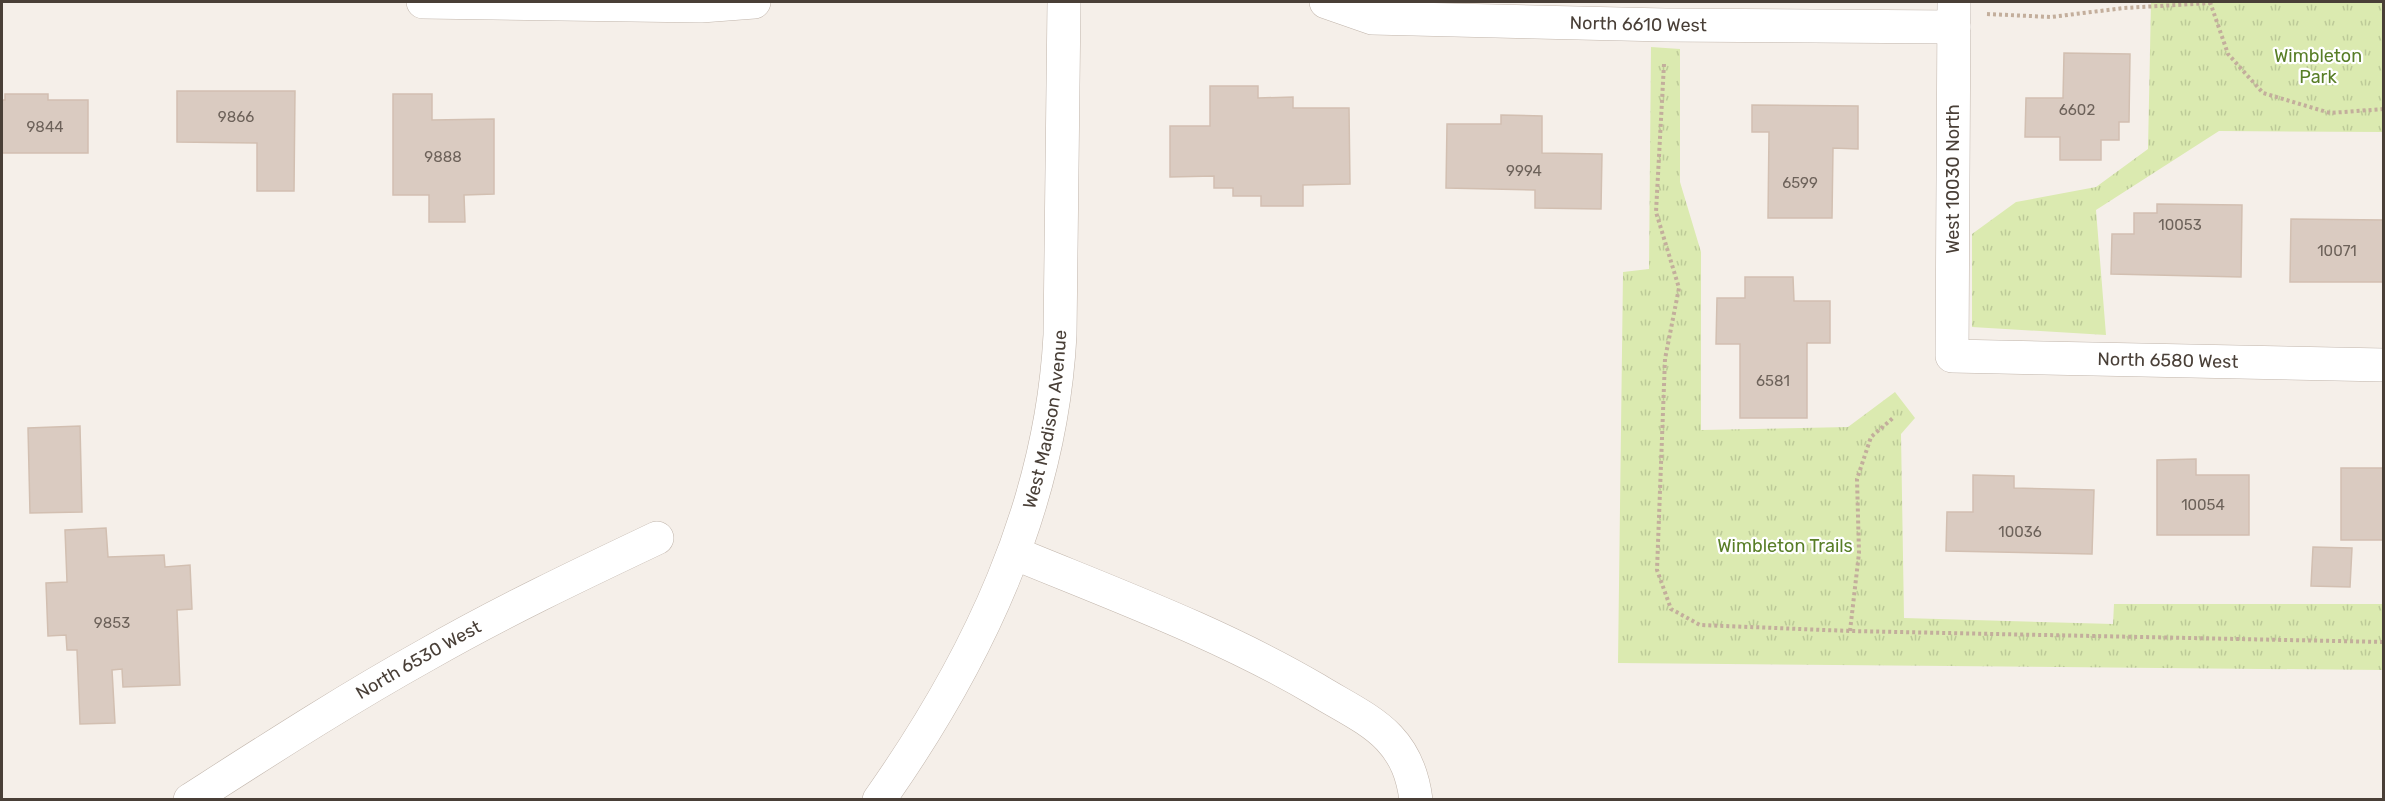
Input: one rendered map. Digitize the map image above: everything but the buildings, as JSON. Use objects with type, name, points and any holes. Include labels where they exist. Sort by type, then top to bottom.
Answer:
[{"type":"street","points":[[423,2],[701,6],[754,2]]},
{"type":"street","name":"West Madison Avenue","points":[[879,800],[936,714],[964,664],[1014,553],[1040,475],[1058,373],[1064,2]]},
{"type":"street","name":"North 6610 West","points":[[1326,2],[1372,18],[1665,25],[1964,14]]},
{"type":"street","name":"West 10030 North","points":[[1952,356],[1964,14]]},
{"type":"street","name":"North 6580 West","points":[[1952,356],[2384,365]]},
{"type":"street","name":"North 6530 West","points":[[190,800],[340,705],[427,654],[502,613],[657,538]]},
{"type":"street","points":[[1014,553],[1246,651],[1339,704],[1376,727],[1399,749],[1414,781],[1416,800]]},
{"type":"path","points":[[1964,14],[2051,17],[2124,8],[2210,2],[2228,54],[2263,93],[2330,113],[2384,110]]},
{"type":"path","points":[[1664,64],[1656,212],[1679,288],[1665,359],[1657,570],[1671,609],[1700,625],[1850,632],[2384,642]]},
{"type":"path","points":[[1850,632],[1859,553],[1857,479],[1871,437],[1893,418]]},
{"type":"green space","name":"Wimbleton Park","points":[[2151,2],[2383,2],[2383,132],[2219,131],[2096,210],[2106,335],[1972,327],[1972,234],[2016,202],[2096,187],[2148,149]]},
{"type":"green space","name":"Wimbleton Trails","points":[[1651,47],[1680,49],[1680,182],[1701,252],[1701,430],[1848,427],[1895,392],[1915,418],[1901,434],[1904,618],[2113,624],[2114,604],[2383,604],[2383,670],[1618,663],[1623,272],[1649,269]]}]
